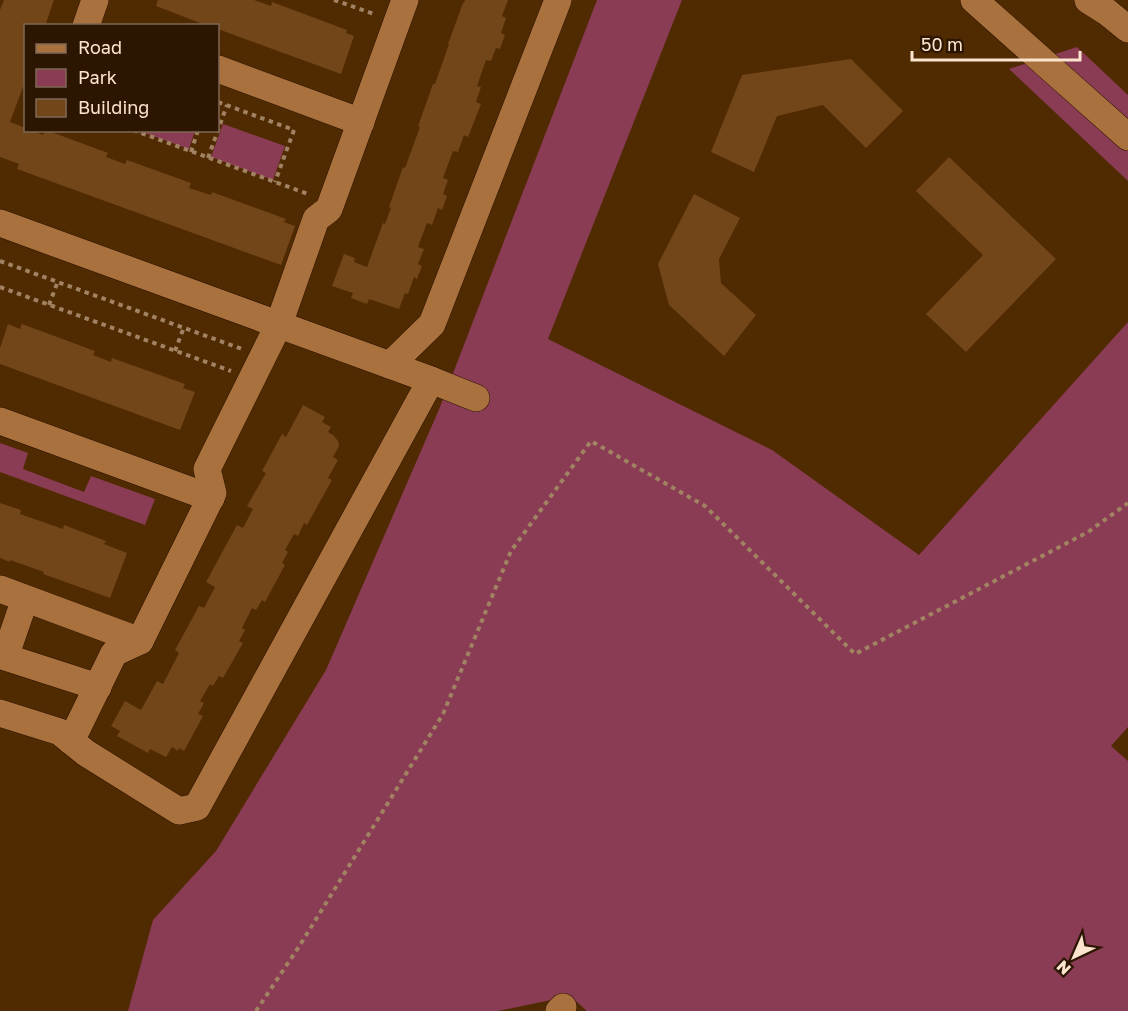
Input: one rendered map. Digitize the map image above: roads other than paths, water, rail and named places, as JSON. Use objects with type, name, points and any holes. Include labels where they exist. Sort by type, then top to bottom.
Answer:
[{"type":"street","points":[[390,365],[432,324],[558,0]]},
{"type":"street","points":[[974,0],[1128,137]]},
{"type":"street","points":[[1088,0],[1128,29]]},
{"type":"street","points":[[71,741],[114,653],[140,641],[213,494],[207,469],[279,324],[316,219],[329,209],[332,203],[401,11]]},
{"type":"street","points":[[219,69],[361,122]]},
{"type":"street","points":[[0,223],[476,398]]},
{"type":"street","points":[[0,713],[60,732],[86,753],[179,811],[197,807],[431,380]]},
{"type":"street","points":[[0,421],[211,498]]},
{"type":"street","points":[[0,590],[140,641]]},
{"type":"street","points":[[25,599],[4,657],[98,687]]}]
